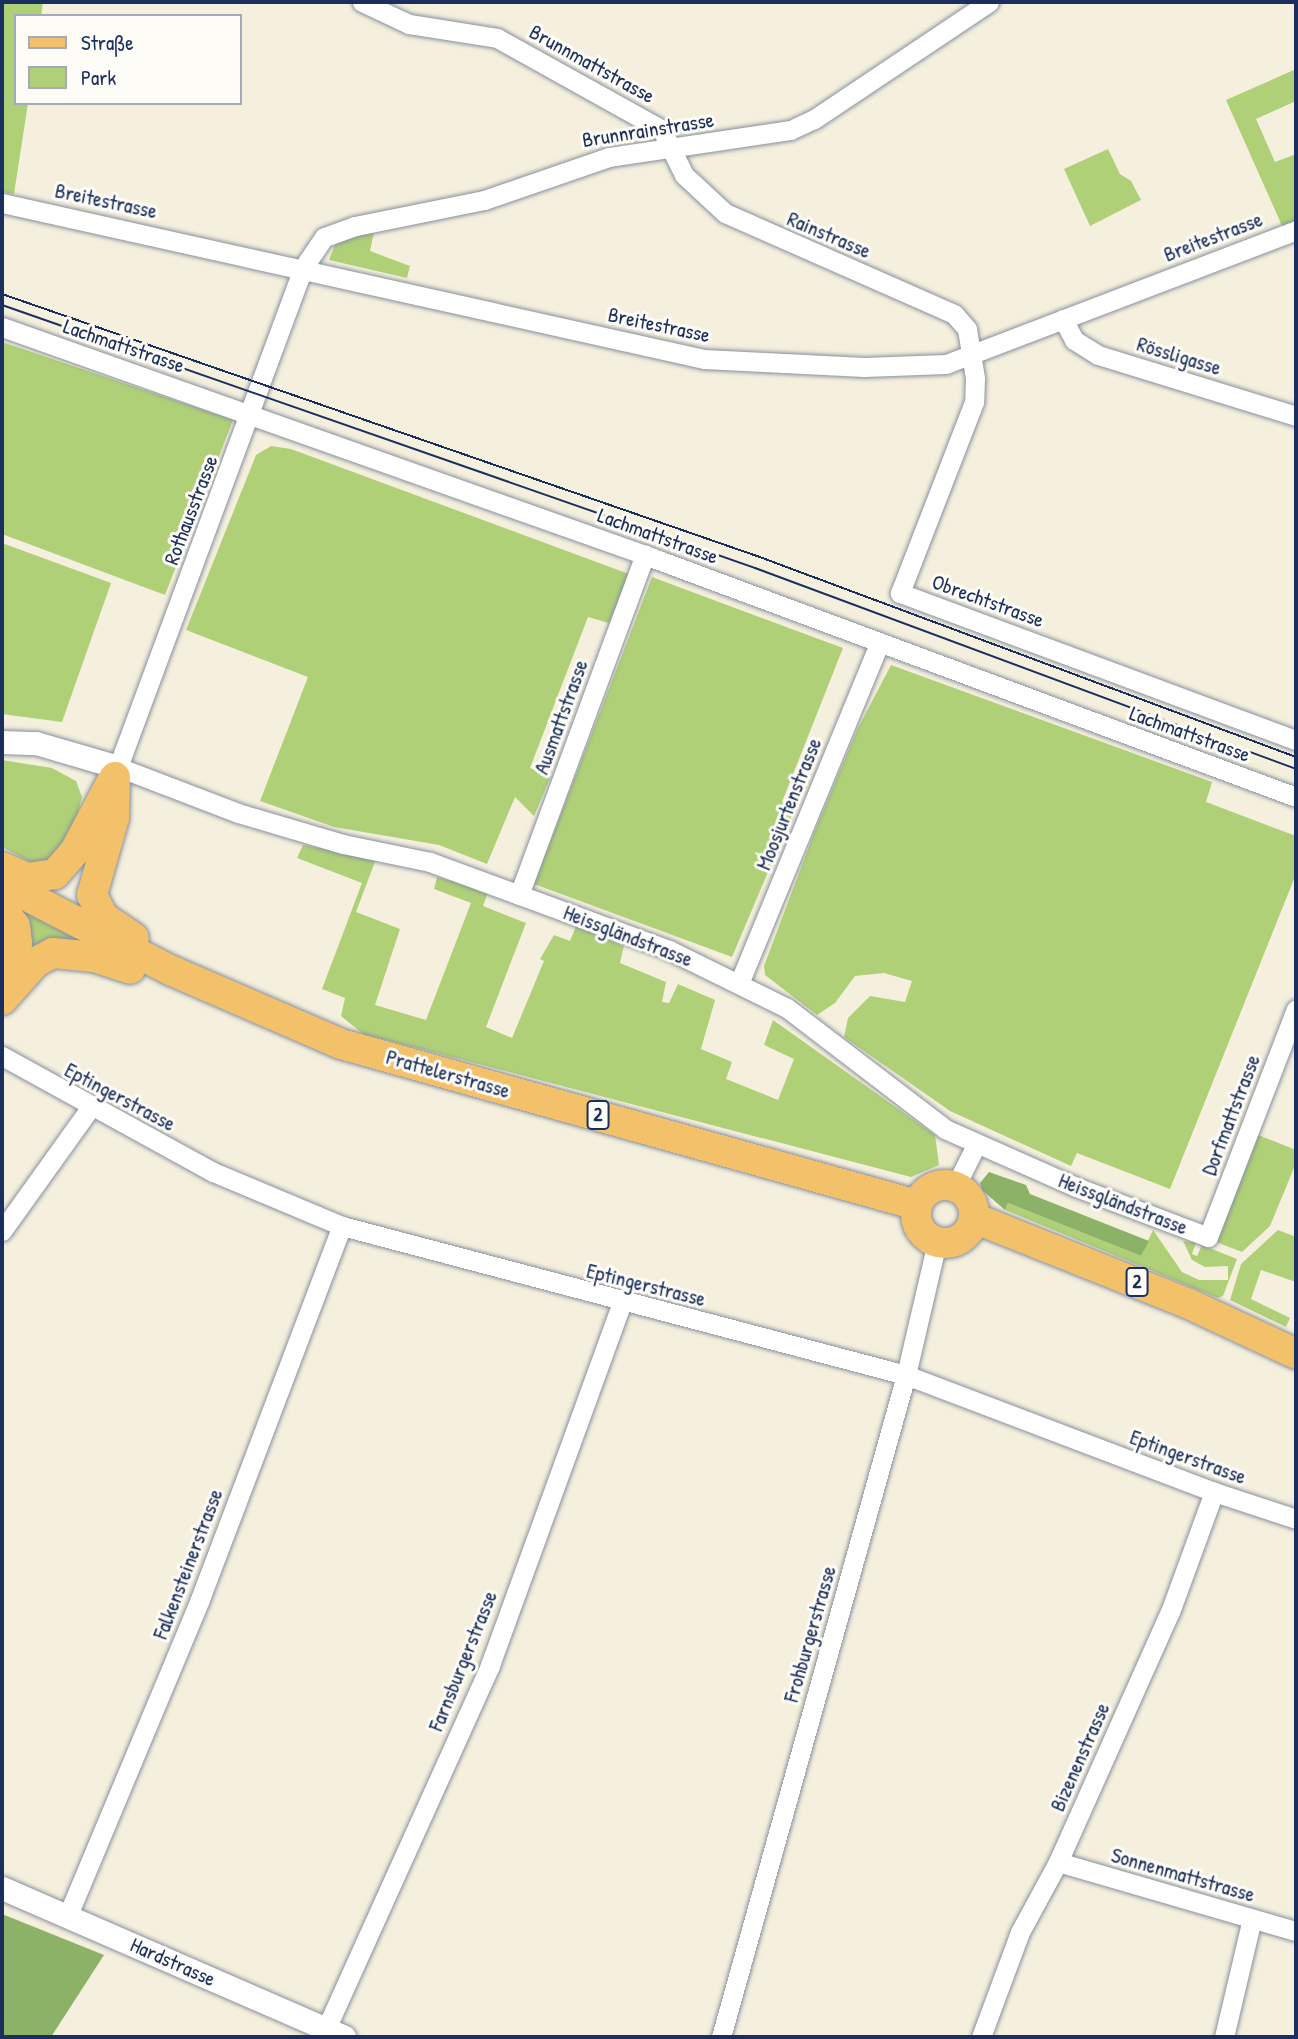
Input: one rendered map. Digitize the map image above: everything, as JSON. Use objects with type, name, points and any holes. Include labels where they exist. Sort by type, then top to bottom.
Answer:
[{"type":"main road","points":[[2,867],[27,878],[55,874],[75,851],[116,772]]},
{"type":"main road","points":[[116,772],[114,818],[92,888],[103,917],[280,1021]]},
{"type":"main road","name":"Prattelerstrasse","points":[[2,883],[90,932],[280,1021],[341,1044],[917,1205]]},
{"type":"main road","points":[[2,909],[15,926],[17,943],[2,971]]},
{"type":"main road","points":[[2,1000],[36,961],[53,953],[70,954],[94,957],[280,1021]]},
{"type":"main road","points":[[955,1187],[970,1199],[974,1218],[961,1239],[937,1242],[917,1224],[917,1205],[928,1191],[955,1187]]},
{"type":"main road","name":"2","points":[[974,1218],[1189,1304],[1296,1354]]},
{"type":"street","name":"Brunnmattstrasse","points":[[362,2],[409,24],[497,38],[639,114],[662,130],[673,146]]},
{"type":"street","name":"Brunnrainstrasse","points":[[303,268],[324,237],[355,226],[484,200],[575,165],[673,146],[790,130],[989,2]]},
{"type":"street","name":"Rainstrasse","points":[[673,146],[684,175],[725,213],[954,314],[967,329],[972,355]]},
{"type":"street","name":"Breitestrasse","points":[[2,203],[704,359],[864,367],[946,364],[1296,230]]},
{"type":"street","name":"Rothausstrasse","points":[[116,772],[252,414],[303,268]]},
{"type":"street","name":"Rössligasse","points":[[1063,319],[1074,340],[1098,355],[1296,416]]},
{"type":"street","name":"Lachmattstrasse","points":[[2,327],[645,555],[1296,797]]},
{"type":"street","name":"Obrechtstrasse","points":[[972,355],[974,402],[900,593],[1296,740]]},
{"type":"street","name":"Ausmattstrasse","points":[[519,895],[645,555]]},
{"type":"street","name":"Moosjurtenstrasse","points":[[740,981],[879,644]]},
{"type":"street","name":"Heissgländstrasse","points":[[2,742],[36,744],[238,813],[343,844],[430,862],[740,981],[787,1008],[866,1065],[919,1113],[976,1145],[1208,1237]]},
{"type":"street","name":"Dorfmattstrasse","points":[[1208,1237],[1295,1018]]},
{"type":"street","name":"Eptingerstrasse","points":[[2,1056],[90,1108],[213,1172],[342,1226],[906,1375],[1214,1492],[1296,1519]]},
{"type":"street","points":[[2,1231],[90,1108]]},
{"type":"street","points":[[955,1187],[976,1145]]},
{"type":"street","name":"Falkensteinerstrasse","points":[[68,1915],[200,1599],[342,1226]]},
{"type":"street","name":"Frohburgerstrasse","points":[[721,2037],[906,1375],[937,1242]]},
{"type":"street","name":"Farnsburgerstrasse","points":[[335,2033],[490,1665],[622,1302]]},
{"type":"street","name":"Bizenenstrasse","points":[[981,2037],[1020,1932],[1058,1862],[1170,1612],[1214,1492]]},
{"type":"street","name":"Sonnenmattstrasse","points":[[1058,1862],[1296,1931]]},
{"type":"street","name":"Hardstrasse","points":[[2,1888],[335,2033]]},
{"type":"street","points":[[1224,2037],[1252,1919]]},
{"type":"green space","points":[[2,2],[43,2],[41,14],[14,14],[14,105],[28,105],[14,194],[2,192]]},
{"type":"green space","points":[[1296,69],[1296,101],[1256,119],[1275,162],[1296,154],[1296,222],[1283,228],[1226,100]]},
{"type":"green space","points":[[1108,149],[1120,174],[1131,181],[1141,200],[1090,226],[1064,169]]},
{"type":"green space","points":[[374,232],[370,251],[410,266],[407,278],[329,260],[336,242]]},
{"type":"green space","points":[[2,342],[233,420],[165,595],[2,534]]},
{"type":"green space","points":[[271,446],[291,449],[629,574],[609,623],[588,617],[530,768],[551,776],[534,816],[515,797],[487,864],[439,845],[334,827],[260,801],[308,677],[186,630],[256,455]]},
{"type":"green space","points":[[2,543],[111,583],[62,722],[2,714]]},
{"type":"green space","points":[[652,577],[843,648],[782,802],[796,806],[732,957],[534,884]]},
{"type":"green space","points":[[891,665],[1212,782],[1206,802],[1296,836],[1296,874],[1170,1189],[1077,1153],[1071,1166],[950,1111],[844,1037],[848,1018],[870,996],[905,1002],[912,981],[884,973],[855,976],[835,1003],[817,1015],[765,975],[764,966],[816,828],[858,728]]},
{"type":"green space","points":[[2,760],[52,768],[76,781],[82,797],[76,820],[61,851],[48,862],[34,864],[2,847]]},
{"type":"green space","points":[[303,845],[376,859],[356,912],[400,929],[375,1005],[426,1020],[471,903],[434,889],[437,877],[488,892],[483,906],[526,923],[486,1027],[512,1038],[544,961],[540,959],[554,935],[570,941],[576,926],[624,946],[620,963],[666,982],[662,1002],[669,1003],[678,984],[715,1000],[701,1049],[732,1062],[726,1079],[778,1100],[794,1059],[764,1045],[773,1020],[935,1135],[939,1165],[911,1177],[363,1034],[341,1016],[345,998],[322,989],[362,883],[297,858]]},
{"type":"green space","points":[[14,907],[81,941],[19,959]]},
{"type":"green space","points":[[1251,1132],[1296,1150],[1296,1163],[1270,1226],[1242,1252],[1211,1240]]},
{"type":"green space","points":[[989,1172],[1026,1185],[1030,1194],[1149,1241],[1141,1256],[1008,1203],[1005,1210],[982,1190],[980,1183]]},
{"type":"green space","points":[[1008,1203],[1141,1256],[1153,1230],[1182,1272],[1199,1280],[1228,1280],[1228,1266],[1205,1267],[1192,1260],[1183,1241],[1196,1243],[1192,1254],[1197,1256],[1202,1245],[1237,1259],[1223,1296],[1218,1298],[1005,1210]]},
{"type":"green space","points":[[1278,1230],[1296,1237],[1296,1282],[1261,1270],[1251,1299],[1290,1318],[1286,1327],[1230,1300],[1241,1264]]},
{"type":"green space","points":[[2,1914],[104,1955],[51,2037],[2,2037]]},
{"type":"tram line","points":[[2,294],[757,556],[1296,757]]},
{"type":"tram line","points":[[2,305],[755,568],[1296,769]]}]
